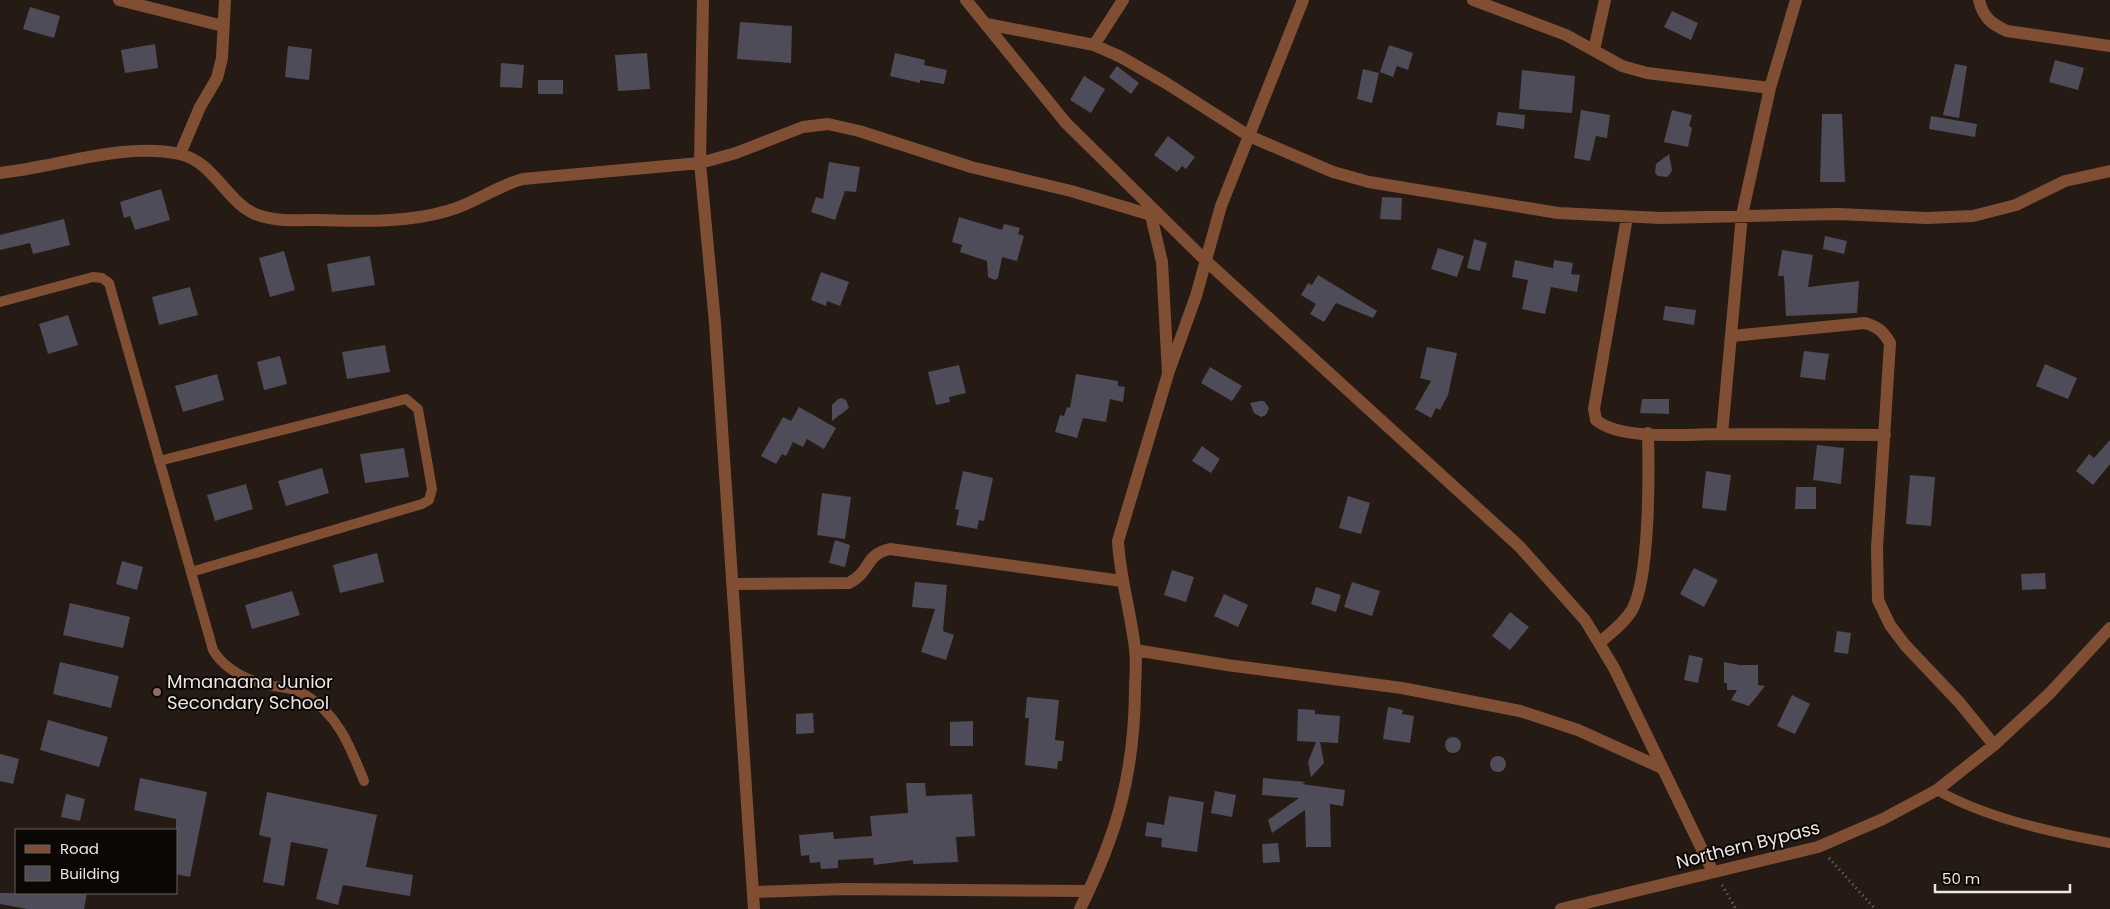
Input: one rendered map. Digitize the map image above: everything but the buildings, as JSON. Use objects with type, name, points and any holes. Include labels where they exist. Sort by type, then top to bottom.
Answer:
[{"type":"street","points":[[119,0],[223,26]]},
{"type":"street","points":[[180,154],[200,107],[217,78],[222,58],[225,0]]},
{"type":"street","points":[[703,0],[700,163],[715,322],[754,909]]},
{"type":"street","points":[[966,0],[1066,122],[1205,260],[1519,546],[1574,607],[1599,643],[1713,872]]},
{"type":"street","points":[[1094,45],[1123,0]]},
{"type":"street","points":[[1080,909],[1111,840],[1127,788],[1135,727],[1135,650],[1122,582],[1118,549],[1119,533],[1168,374],[1183,335],[1221,206],[1236,163],[1250,136],[1303,0]]},
{"type":"street","points":[[1474,0],[1566,35],[1622,66],[1647,73],[1770,88]]},
{"type":"street","points":[[1594,50],[1605,0]]},
{"type":"street","points":[[1722,434],[1742,215],[1770,88],[1796,0]]},
{"type":"street","points":[[1979,0],[1982,12],[1993,25],[2007,31],[2110,46]]},
{"type":"street","points":[[987,24],[1094,45],[1121,57],[1166,83],[1250,136],[1333,172],[1369,182],[1558,213],[1627,218],[1838,214],[1927,218],[1973,216],[2016,205],[2065,181],[2110,171]]},
{"type":"street","points":[[0,173],[130,151],[180,154],[200,163],[241,206],[272,220],[368,221],[412,218],[445,212],[467,205],[502,184],[522,179],[700,163],[803,127],[828,124],[859,131],[971,167],[1071,191],[1151,215]]},
{"type":"street","points":[[1146,200],[1162,262],[1168,374]]},
{"type":"street","points":[[1627,218],[1594,409],[1596,420],[1604,427],[1648,434],[1885,435]]},
{"type":"street","points":[[1732,336],[1865,323],[1877,326],[1890,344],[1877,548],[1878,600],[1890,625],[1905,645],[1959,702],[1994,745]]},
{"type":"street","points":[[1599,643],[1623,622],[1632,610],[1639,588],[1644,548],[1649,462],[1648,434]]},
{"type":"street","points":[[732,584],[849,583],[860,577],[867,569],[871,558],[878,552],[890,549],[1122,582]]},
{"type":"street","name":"Northern Bypass","points":[[1561,909],[1818,847],[1883,819],[1936,790],[1994,745],[2049,694],[2110,628]]},
{"type":"street","points":[[1135,650],[1226,665],[1402,688],[1520,711],[1578,730],[1662,768]]},
{"type":"street","points":[[754,892],[845,889],[1089,891]]},
{"type":"lane","points":[[0,302],[93,277],[102,278],[109,283],[213,650],[220,661],[235,671],[263,684],[287,687],[302,693],[317,703],[336,721],[348,741],[364,781]]},
{"type":"lane","points":[[159,461],[406,399],[418,409],[432,489],[429,500],[422,504],[191,572]]},
{"type":"lane","points":[[1936,790],[1966,805],[2074,837],[2110,843]]},
{"type":"path","points":[[1818,847],[1875,909]]},
{"type":"path","points":[[1713,872],[1736,909]]},
{"type":"place","name":"Mmanaana Junior Secondary School","points":[[157,692]]}]
